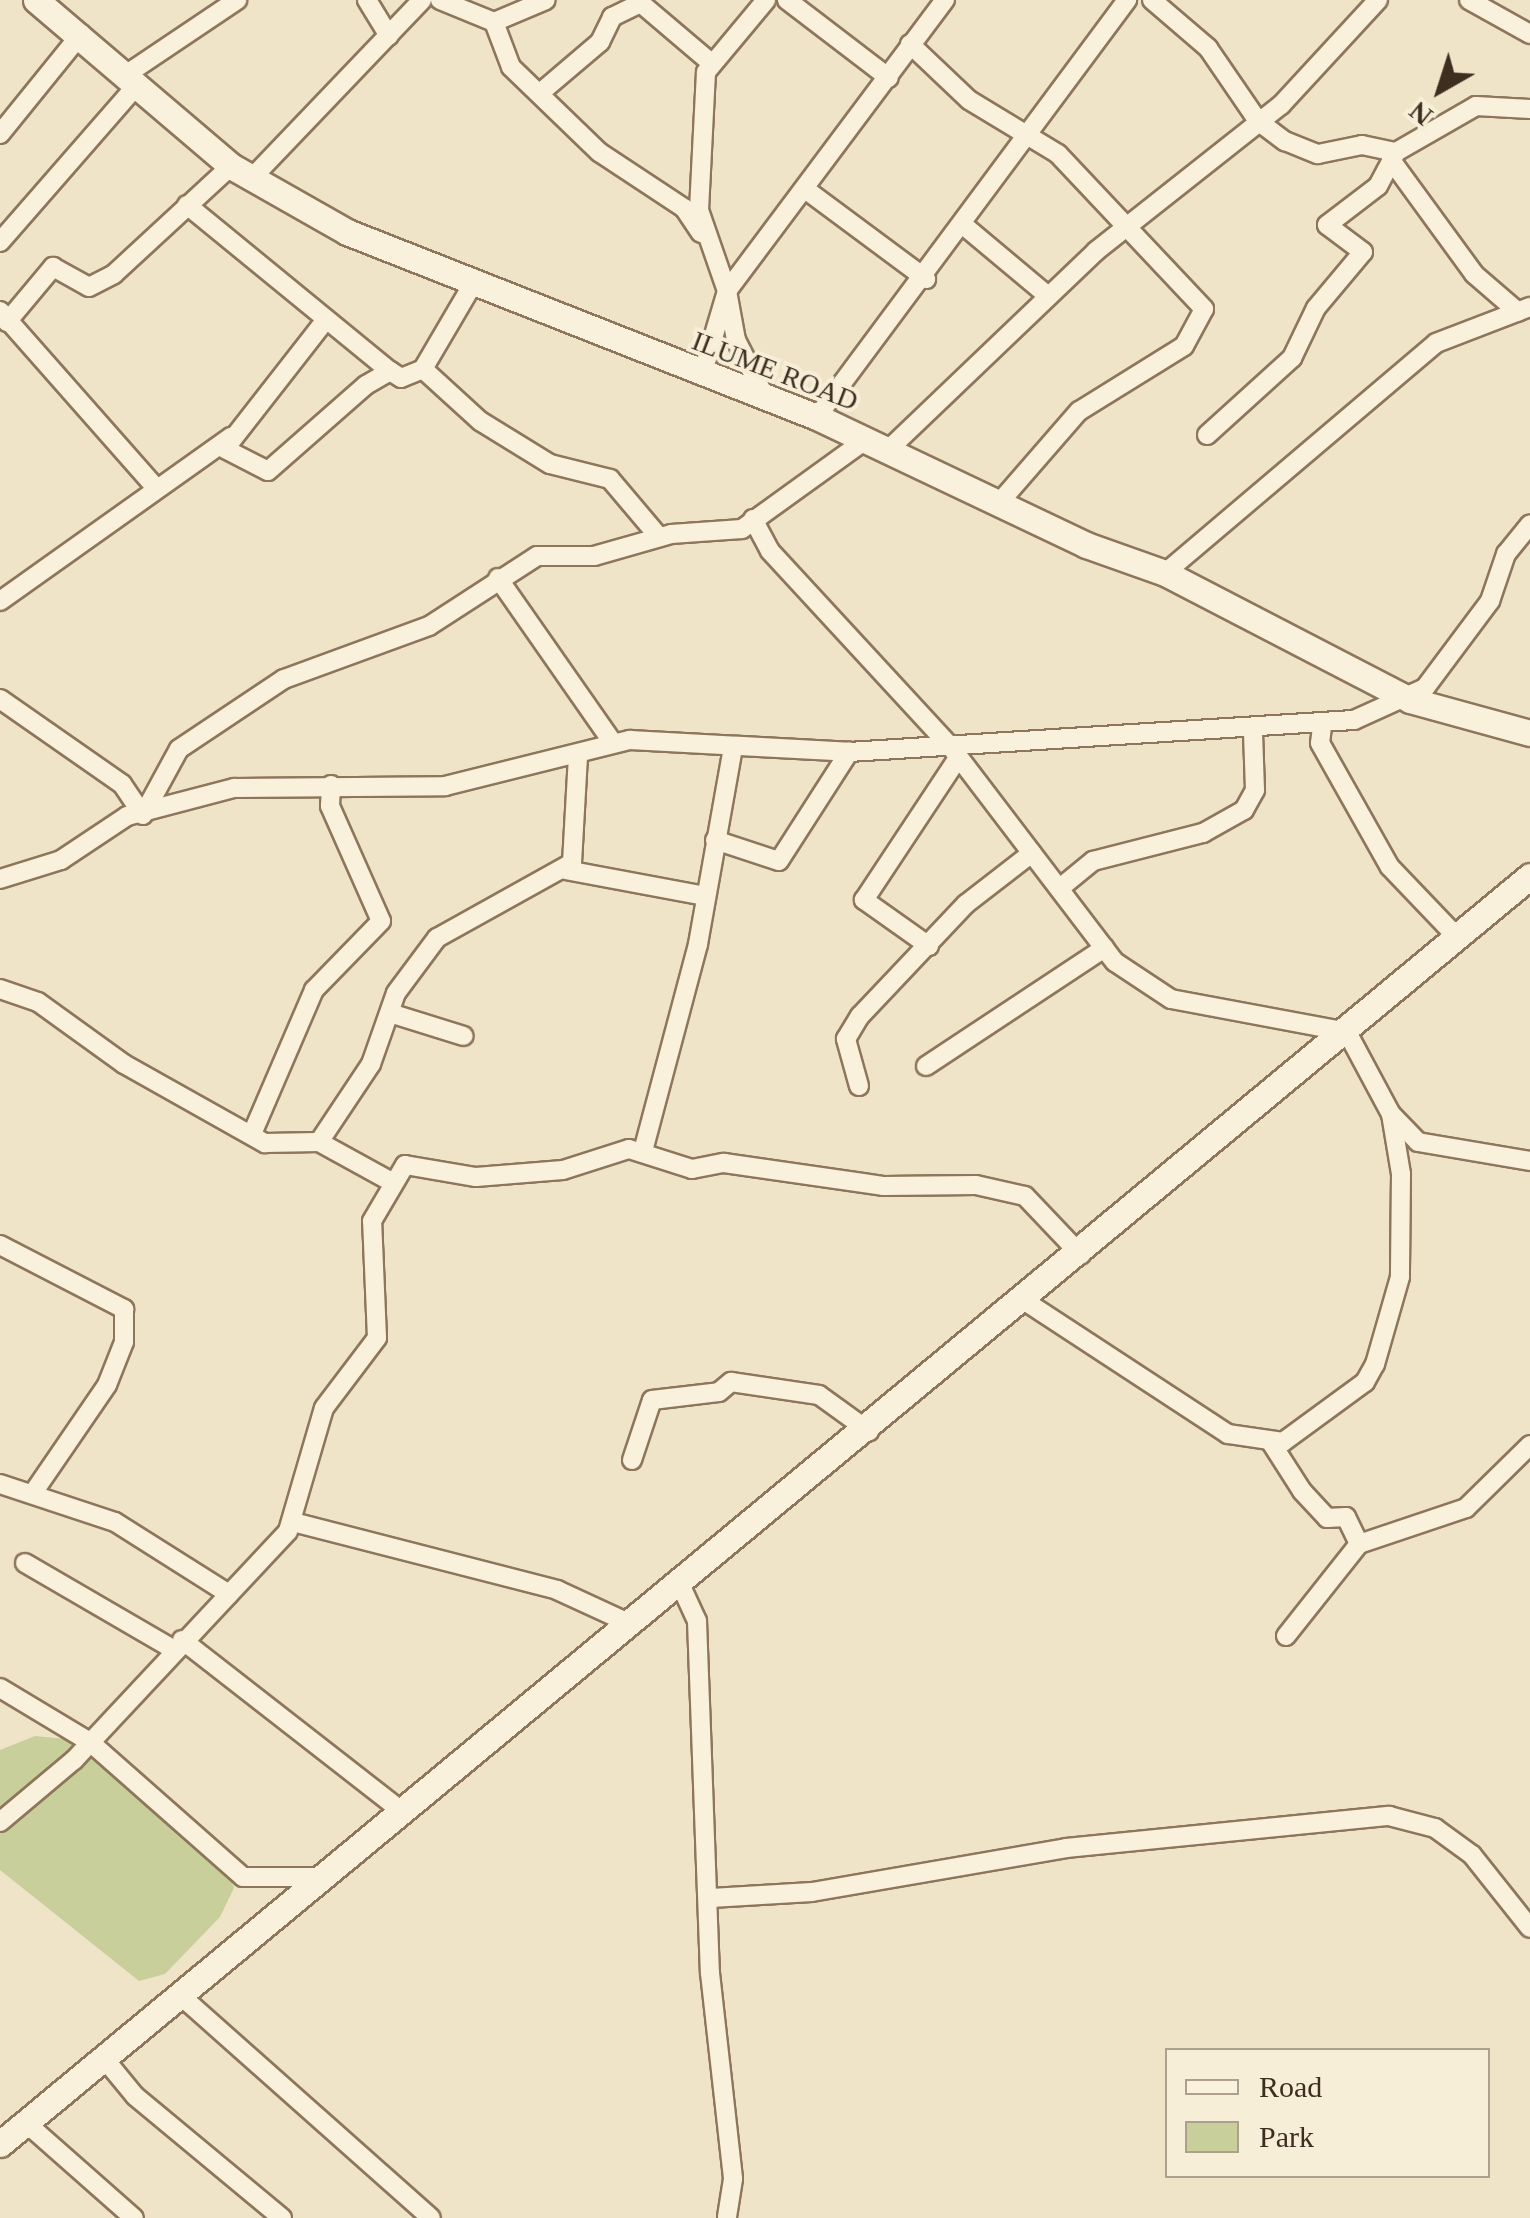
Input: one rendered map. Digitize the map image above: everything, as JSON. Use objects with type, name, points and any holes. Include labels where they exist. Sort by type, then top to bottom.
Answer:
[{"type":"street","points":[[0,242],[132,79],[237,0]]},
{"type":"street","points":[[367,0],[389,36]]},
{"type":"street","points":[[156,488],[4,316],[53,266],[91,287],[187,205],[241,173],[389,36],[422,0]]},
{"type":"street","points":[[440,0],[494,22],[546,0]]},
{"type":"street","points":[[766,0],[710,62],[699,210],[728,291],[736,340],[766,400]]},
{"type":"street","points":[[788,0],[889,78]]},
{"type":"street","points":[[702,374],[728,291],[945,0]]},
{"type":"street","points":[[817,417],[926,279],[1027,132],[1127,0]]},
{"type":"street","points":[[1152,0],[1208,48],[1258,121],[1318,154],[1362,145],[1393,156],[1474,274],[1524,310]]},
{"type":"street","points":[[141,812],[195,734],[307,668],[429,626],[537,556],[594,556],[659,537],[742,529],[878,445],[1048,296],[1258,121],[1378,0]]},
{"type":"street","points":[[1469,0],[1530,34]]},
{"type":"street","name":"ILUME ROAD","points":[[44,2],[241,173],[474,282],[817,417],[999,502],[1165,573],[1410,700],[1530,733]]},
{"type":"street","points":[[540,92],[600,42],[612,17],[639,2],[710,62]]},
{"type":"street","points":[[494,22],[511,67],[599,152],[684,208],[716,253]]},
{"type":"street","points":[[0,134],[81,34]]},
{"type":"street","points":[[910,44],[969,100],[1027,132],[1204,309],[1203,323],[1184,346],[1079,411],[999,502]]},
{"type":"street","points":[[1207,434],[1292,358],[1316,308],[1363,252],[1328,225],[1378,186],[1393,156],[1476,106],[1530,109]]},
{"type":"street","points":[[805,189],[926,279]]},
{"type":"street","points":[[187,205],[324,322],[401,378],[423,369],[474,282]]},
{"type":"street","points":[[962,224],[1048,296]]},
{"type":"street","points":[[1165,573],[1436,343],[1524,310]]},
{"type":"street","points":[[225,449],[324,322]]},
{"type":"street","points":[[423,369],[550,464],[610,479],[659,537]]},
{"type":"street","points":[[225,449],[268,470],[390,371]]},
{"type":"street","points":[[0,601],[231,436],[225,449]]},
{"type":"street","points":[[753,520],[770,551],[955,752],[1104,948],[1171,999],[1348,1032]]},
{"type":"street","points":[[0,878],[62,860],[141,812],[234,788],[444,786],[578,756],[613,743],[955,752],[1322,727],[1410,700],[1490,601],[1506,554],[1530,524]]},
{"type":"street","points":[[498,578],[613,743]]},
{"type":"street","points":[[0,699],[122,784],[141,812]]},
{"type":"street","points":[[1322,727],[1320,744],[1390,868],[1454,934]]},
{"type":"street","points":[[1060,888],[1093,861],[1203,833],[1244,810],[1255,790],[1253,732]]},
{"type":"street","points":[[642,1150],[698,944],[700,896],[733,748]]},
{"type":"street","points":[[715,840],[779,861],[849,752]]},
{"type":"street","points":[[929,946],[864,900],[955,752]]},
{"type":"street","points":[[319,1142],[371,1064],[390,1013],[445,930],[566,870],[576,852],[578,756]]},
{"type":"street","points":[[252,1134],[314,990],[382,921],[330,806],[330,785]]},
{"type":"street","points":[[858,1086],[849,1032],[929,946],[1032,853]]},
{"type":"street","points":[[566,870],[700,896]]},
{"type":"street","points":[[0,2144],[870,1432],[1348,1032],[1454,934],[1530,876]]},
{"type":"street","points":[[926,1066],[1104,948]]},
{"type":"street","points":[[0,989],[38,1002],[124,1064],[265,1143],[319,1142],[388,1180]]},
{"type":"street","points":[[390,1013],[464,1036]]},
{"type":"street","points":[[1348,1032],[1391,1114],[1418,1142],[1530,1161]]},
{"type":"street","points":[[1272,1444],[1355,1390],[1375,1364],[1400,1277],[1402,1174],[1391,1114]]},
{"type":"street","points":[[0,1822],[90,1742],[293,1522],[324,1408],[378,1338],[372,1221],[388,1180],[424,1162],[476,1177],[642,1150],[692,1169],[724,1163],[857,1183],[1002,1189],[1034,1203],[1081,1255]]},
{"type":"street","points":[[0,1245],[124,1310],[124,1342],[107,1384],[35,1490]]},
{"type":"street","points":[[1025,1301],[1228,1434],[1272,1444],[1302,1492],[1327,1518],[1346,1518],[1359,1544]]},
{"type":"street","points":[[632,1460],[652,1400],[719,1392],[731,1382],[819,1395],[870,1432]]},
{"type":"street","points":[[1286,1636],[1359,1544],[1466,1508],[1530,1446]]},
{"type":"street","points":[[0,1484],[35,1490],[144,1536],[230,1594]]},
{"type":"street","points":[[293,1522],[557,1590],[631,1624]]},
{"type":"street","points":[[25,1563],[177,1645],[403,1812]]},
{"type":"street","points":[[680,1584],[697,1621],[712,1898],[710,1973],[734,2179],[727,2218]]},
{"type":"street","points":[[0,1688],[90,1742],[243,1877],[323,1877]]},
{"type":"street","points":[[712,1898],[812,1892],[1066,1848],[1389,1816],[1435,1828],[1472,1855],[1530,1928]]},
{"type":"street","points":[[181,1996],[431,2218]]},
{"type":"street","points":[[103,2057],[135,2096],[282,2218]]},
{"type":"street","points":[[25,2122],[134,2218]]},
{"type":"green space","points":[[35,1736],[77,1740],[227,1869],[234,1888],[220,1917],[165,1974],[139,1981],[0,1870],[0,1750]]}]
